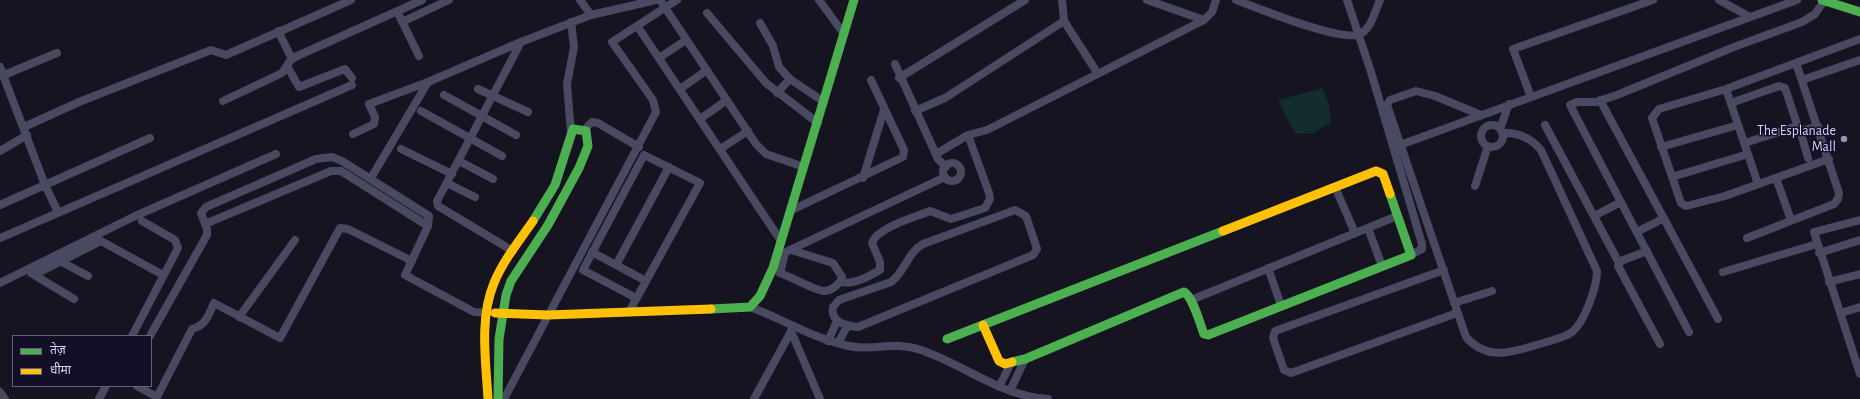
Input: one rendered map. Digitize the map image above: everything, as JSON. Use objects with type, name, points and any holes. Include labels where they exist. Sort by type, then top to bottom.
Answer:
[{"type":"street","points":[[0,151],[26,131],[79,102],[211,50],[226,55],[351,0]]},
{"type":"street","points":[[223,101],[282,73],[292,59],[422,0]]},
{"type":"street","points":[[402,22],[450,0]]},
{"type":"street","points":[[580,0],[591,15]]},
{"type":"street","points":[[353,134],[374,124],[375,117],[369,104],[428,82],[571,22],[591,15],[656,0]]},
{"type":"street","points":[[660,0],[756,144],[766,154],[804,166]]},
{"type":"street","points":[[504,399],[655,116],[656,105],[612,42],[638,27],[677,0]]},
{"type":"street","points":[[820,0],[844,34]]},
{"type":"street","points":[[781,241],[818,123],[854,0]]},
{"type":"street","points":[[899,78],[1025,0]]},
{"type":"street","points":[[1062,0],[1064,21],[1098,74]]},
{"type":"street","points":[[1147,0],[1204,20]]},
{"type":"street","points":[[936,154],[968,135],[987,130],[1204,20],[1212,12],[1216,0]]},
{"type":"street","points":[[1236,0],[1346,36],[1359,35],[1365,31],[1380,0]]},
{"type":"street","points":[[983,325],[999,361],[1005,364],[1025,359],[1184,292],[1188,294],[1206,335],[1411,255],[1422,249],[1422,244],[1347,0]]},
{"type":"street","points":[[1531,97],[1513,50],[1653,0]]},
{"type":"street","points":[[1719,0],[1750,17]]},
{"type":"street","points":[[1400,145],[1509,104],[1798,0]]},
{"type":"street","points":[[1689,332],[1570,105],[1577,102],[1591,103],[1600,100],[1802,22],[1815,14],[1823,0],[1860,12]]},
{"type":"street","points":[[397,11],[419,56]]},
{"type":"street","points":[[707,13],[760,77],[777,93],[818,123]]},
{"type":"street","points":[[915,111],[945,98],[1064,21]]},
{"type":"street","points":[[488,399],[488,313],[490,294],[495,281],[513,251],[547,200],[565,161],[571,133],[567,84],[574,47],[571,22]]},
{"type":"street","points":[[760,23],[773,46],[776,63],[790,79],[824,102]]},
{"type":"street","points":[[638,27],[781,241],[784,253],[780,273],[823,291],[834,288],[841,282],[842,277],[833,263],[784,253]]},
{"type":"street","points":[[278,31],[292,59]]},
{"type":"street","points":[[1829,159],[1703,203],[1686,206],[1682,203],[1652,118],[1656,112],[1726,89],[1860,39]]},
{"type":"street","points":[[659,58],[686,40]]},
{"type":"street","points":[[513,251],[438,206],[437,201],[521,42]]},
{"type":"street","points":[[4,75],[57,53]]},
{"type":"street","points":[[1802,80],[1860,60]]},
{"type":"street","points":[[1747,238],[1834,204],[1838,199],[1839,193],[1829,159],[1796,63]]},
{"type":"street","points":[[895,64],[899,78],[936,154],[941,163],[946,167]]},
{"type":"street","points":[[0,238],[352,82],[345,69],[299,87],[287,66]]},
{"type":"street","points":[[0,67],[26,131],[45,185],[58,212]]},
{"type":"street","points":[[680,89],[707,70]]},
{"type":"street","points":[[777,93],[790,79]]},
{"type":"street","points":[[790,211],[863,178],[899,160],[905,154],[870,80]]},
{"type":"street","points":[[371,178],[428,82]]},
{"type":"street","points":[[1731,103],[1779,86],[1785,88],[1808,158]]},
{"type":"street","points":[[478,89],[528,112]]},
{"type":"street","points":[[1726,89],[1758,184]]},
{"type":"street","points":[[1483,130],[1491,125],[1501,131],[1517,133],[1531,140],[1541,150],[1595,264],[1596,278],[1585,314],[1572,332],[1506,354],[1486,351],[1466,338],[1387,105],[1390,100],[1403,94],[1416,91],[1424,92],[1477,116],[1483,130],[1481,139],[1488,146]]},
{"type":"street","points":[[444,95],[516,135]]},
{"type":"street","points":[[700,119],[727,100]]},
{"type":"street","points":[[1600,100],[1718,319]]},
{"type":"street","points":[[1488,146],[1498,145],[1502,139],[1501,131],[1509,104]]},
{"type":"street","points":[[863,178],[884,110]]},
{"type":"street","points":[[421,111],[502,156]]},
{"type":"street","points":[[584,130],[592,122],[598,123],[639,147]]},
{"type":"street","points":[[1545,125],[1660,344]]},
{"type":"street","points":[[1661,147],[1738,125]]},
{"type":"street","points":[[1745,144],[1798,128],[1818,126]]},
{"type":"street","points":[[498,399],[502,313],[506,292],[511,281],[558,212],[582,162],[589,142],[588,135],[584,130],[579,128],[574,129],[571,133]]},
{"type":"street","points":[[720,149],[748,132]]},
{"type":"street","points":[[841,282],[846,284],[880,270],[880,262],[872,244],[877,234],[885,229],[930,211],[951,219],[985,208],[990,199],[989,193],[968,135]]},
{"type":"street","points":[[0,205],[150,138]]},
{"type":"street","points":[[1475,186],[1488,146]]},
{"type":"street","points":[[402,149],[452,174]]},
{"type":"street","points":[[0,283],[133,217],[276,154]]},
{"type":"street","points":[[1672,177],[1748,154]]},
{"type":"street","points":[[629,312],[700,183],[644,155],[583,270],[636,298]]},
{"type":"street","points":[[151,335],[207,235],[207,229],[201,213],[206,207],[316,159],[332,157],[371,178],[428,214],[430,220],[428,226],[406,275],[474,312],[548,315],[750,307],[793,329],[828,341],[861,348],[907,345],[926,352],[999,387],[1030,398],[1048,399]]},
{"type":"street","points":[[459,161],[493,179]]},
{"type":"street","points":[[950,164],[956,164],[960,168],[961,173],[959,178],[955,181],[949,181],[945,177],[944,172],[946,167],[950,164]]},
{"type":"street","points":[[616,265],[669,167]]},
{"type":"street","points":[[204,224],[331,171],[341,171],[428,226]]},
{"type":"street","points":[[946,339],[1376,171],[1381,173],[1411,255]]},
{"type":"street","points":[[750,307],[760,296],[784,253],[945,177]]},
{"type":"street","points":[[1776,178],[1791,220]]},
{"type":"street","points":[[447,183],[475,197]]},
{"type":"street","points":[[1335,186],[1355,234]]},
{"type":"street","points":[[1594,216],[1621,202]]},
{"type":"street","points":[[1015,210],[1026,216],[1037,249],[1033,255],[864,324],[858,326],[848,325],[837,321],[832,310],[839,300],[891,282],[900,273],[911,253],[923,244],[1015,210]]},
{"type":"street","points":[[1191,300],[1397,216]]},
{"type":"street","points":[[1636,232],[1664,218]]},
{"type":"street","points":[[133,335],[176,253],[178,244],[170,237],[142,220]]},
{"type":"street","points":[[1860,220],[1814,232],[1819,253],[1841,313],[1860,374]]},
{"type":"street","points":[[139,387],[157,397],[192,329],[201,326],[204,323],[214,303],[280,338],[340,228],[348,229],[412,261]]},
{"type":"street","points":[[1368,228],[1382,266]]},
{"type":"street","points":[[239,316],[295,240]]},
{"type":"street","points":[[1819,253],[1860,240]]},
{"type":"street","points":[[74,299],[32,274],[101,241],[163,275]]},
{"type":"street","points":[[1723,272],[1817,244]]},
{"type":"street","points":[[1618,263],[1646,251]]},
{"type":"street","points":[[592,252],[646,281]]},
{"type":"street","points":[[60,261],[88,276]]},
{"type":"street","points":[[1268,268],[1281,305]]},
{"type":"street","points":[[1444,270],[1275,331],[1273,338],[1284,370],[1291,373],[1457,313]]},
{"type":"street","points":[[1829,282],[1860,274]]},
{"type":"street","points":[[1454,304],[1492,291]]},
{"type":"street","points":[[1841,313],[1860,307]]},
{"type":"street","points":[[828,341],[837,321]]},
{"type":"street","points":[[838,343],[848,325]]},
{"type":"street","points":[[755,399],[793,329]]},
{"type":"street","points":[[793,329],[820,399]]},
{"type":"street","points":[[1851,344],[1860,341]]},
{"type":"street","points":[[1010,391],[1025,359]]},
{"type":"street","points":[[999,387],[1011,363]]},
{"type":"street","points":[[99,399],[105,387]]},
{"type":"street","points":[[0,392],[5,399]]},
{"type":"green space","points":[[1323,88],[1329,106],[1331,122],[1314,133],[1295,134],[1278,100]]},
{"type":"traffic: fast","points":[[711,309],[750,307],[760,296],[773,268],[854,0]]},
{"type":"traffic: fast","points":[[1822,0],[1860,12]]},
{"type":"traffic: fast","points":[[498,399],[499,339],[506,295],[511,281],[548,225],[579,168],[588,146],[586,131],[573,129],[555,185],[533,221]]},
{"type":"traffic: fast","points":[[1012,362],[1025,359],[1184,292],[1193,305],[1204,334],[1208,335],[1411,255],[1390,194]]},
{"type":"traffic: fast","points":[[947,339],[1223,231]]},
{"type":"traffic: slow","points":[[1223,231],[1376,171],[1383,174],[1390,194]]},
{"type":"traffic: slow","points":[[488,399],[485,356],[485,326],[489,297],[502,267],[533,221]]},
{"type":"traffic: slow","points":[[495,313],[548,315],[711,309]]},
{"type":"traffic: slow","points":[[983,325],[999,361],[1005,364],[1012,362]]},
{"type":"place","name":"The Esplanade Mall","points":[[1844,139]]}]
